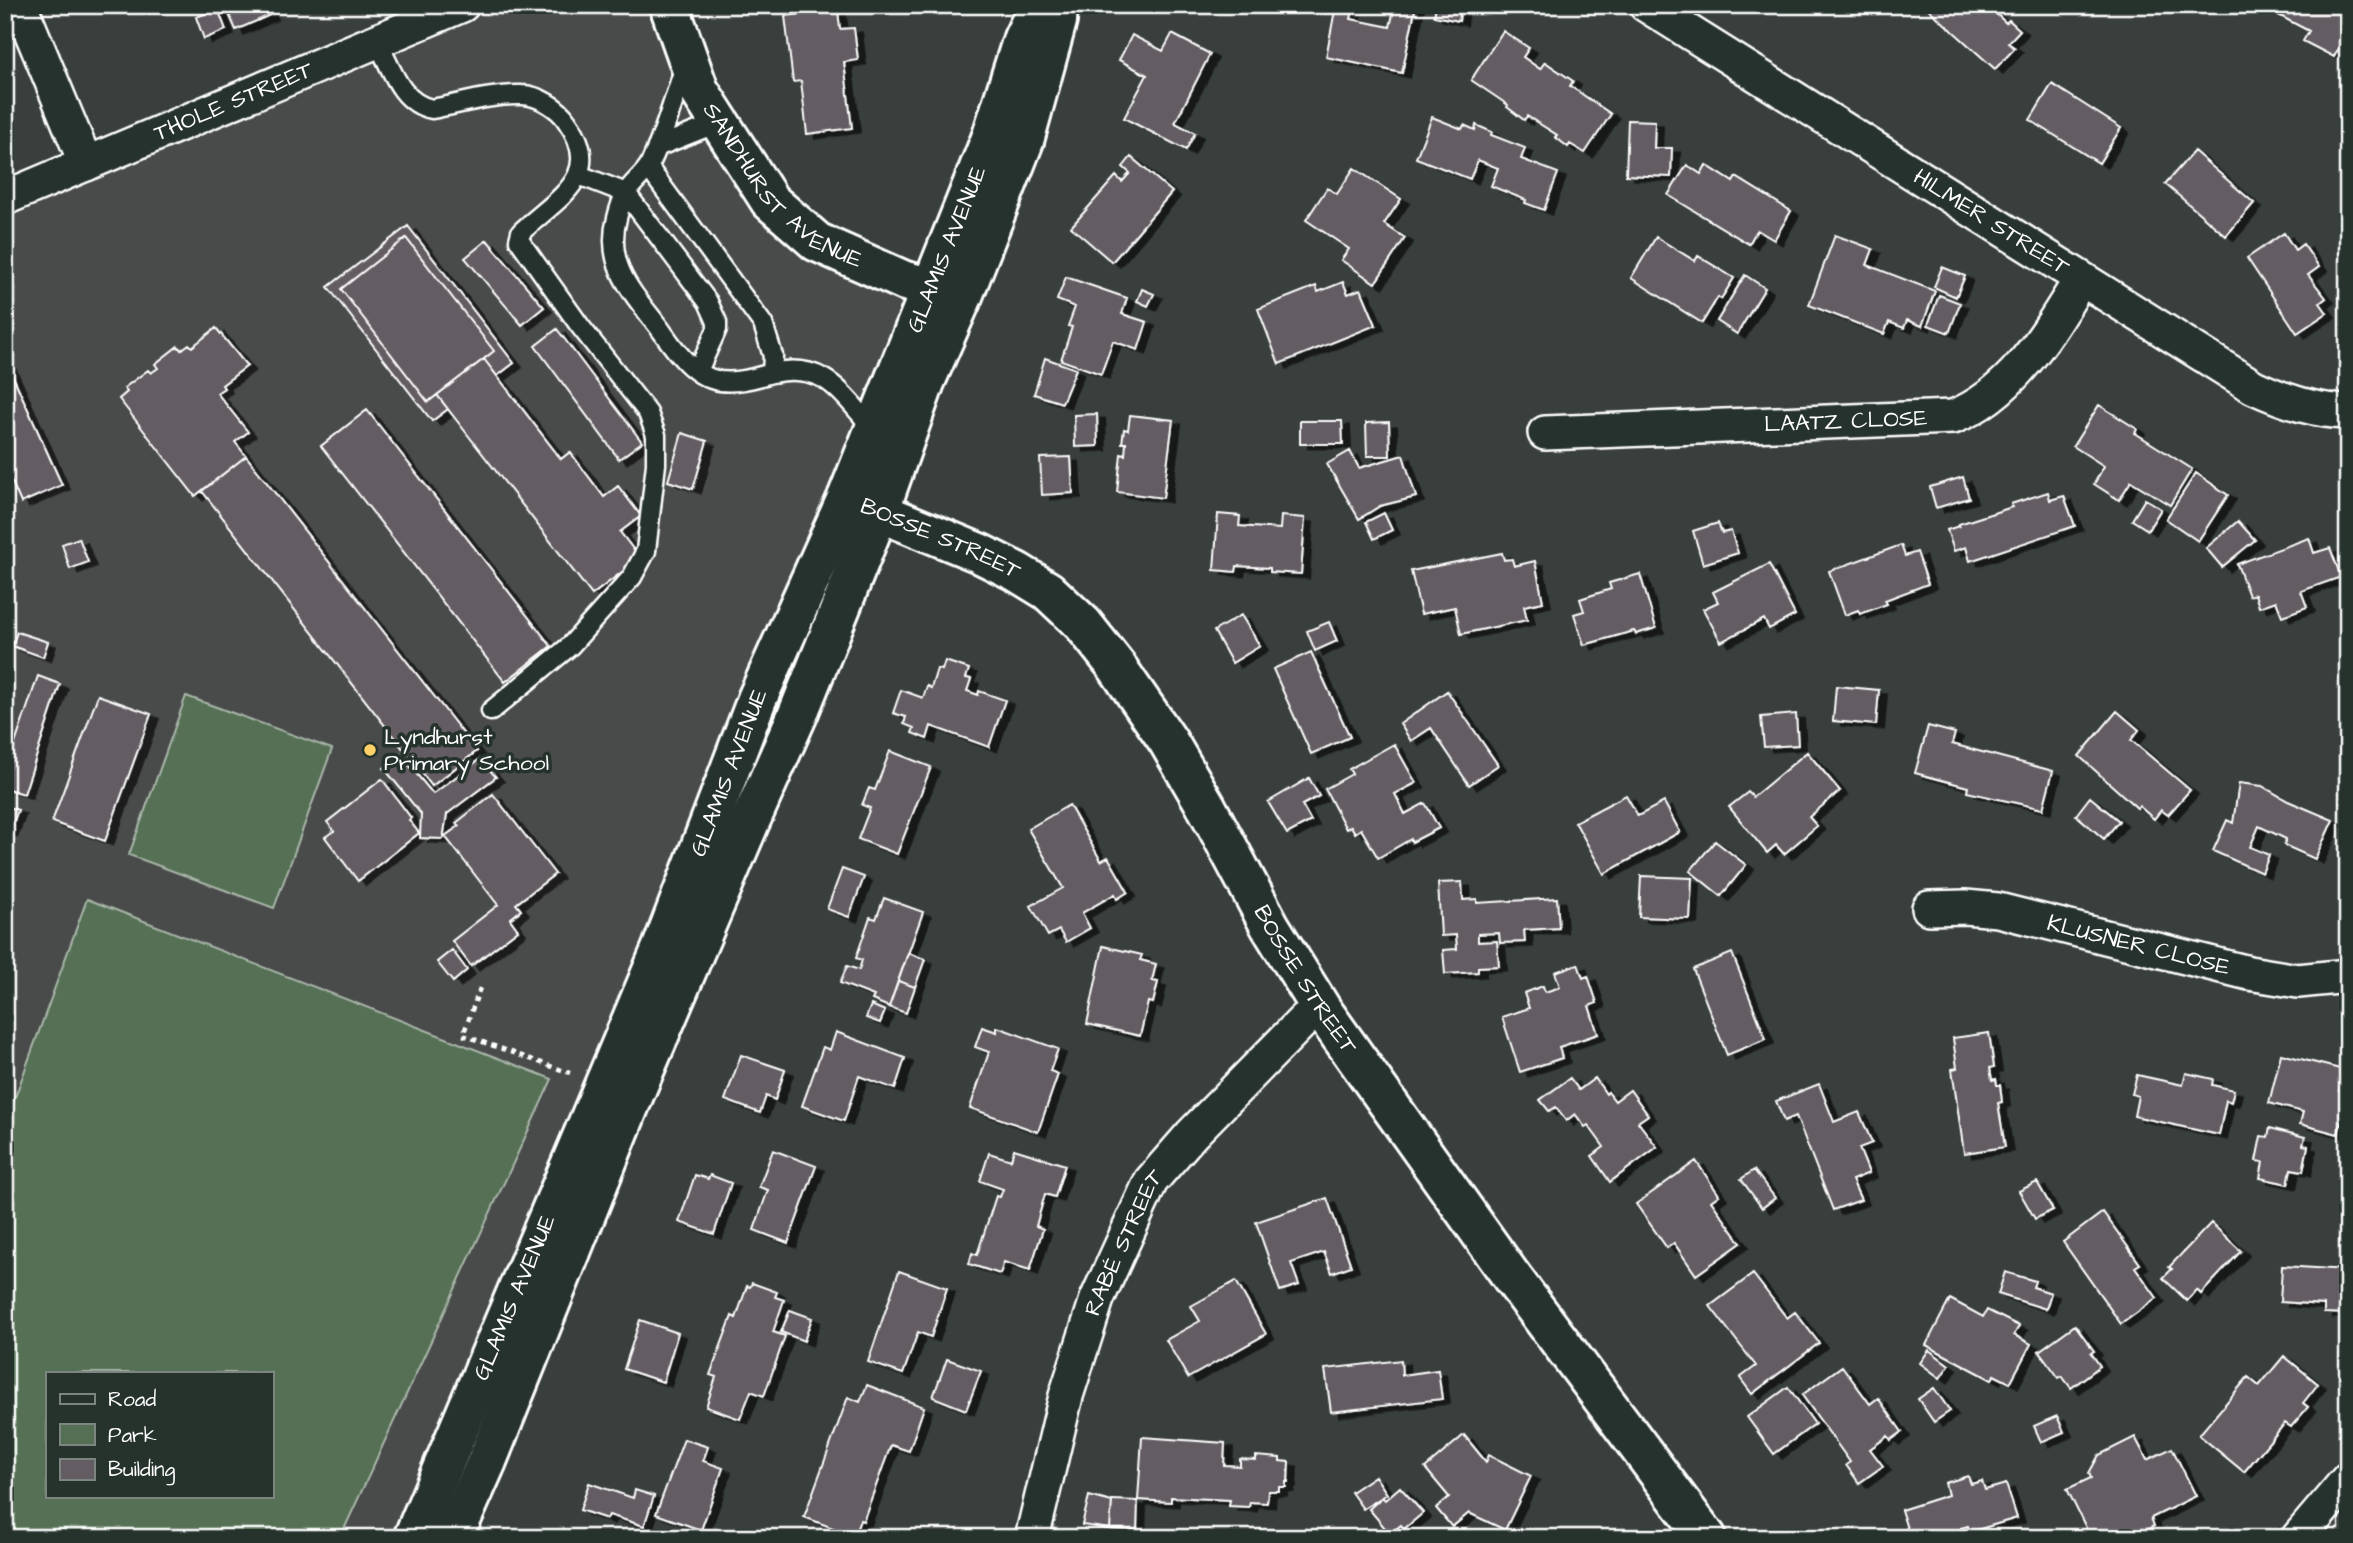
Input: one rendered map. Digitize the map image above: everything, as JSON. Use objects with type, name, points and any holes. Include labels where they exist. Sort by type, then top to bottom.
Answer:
[{"type":"main road","name":"SANDHURST AVENUE","points":[[669,5],[699,90],[770,201],[817,242],[905,281],[947,291]]},
{"type":"main road","name":"GLAMIS AVENUE","points":[[453,1538],[487,1461],[633,1097],[676,958],[713,809],[757,699],[863,505],[925,382],[947,291],[992,135],[1023,38],[1039,5]]},
{"type":"main road","name":"GLAMIS AVENUE","points":[[413,1538],[603,1085],[749,824],[798,714],[863,505],[875,430],[1024,141],[1057,21],[1058,5]]},
{"type":"main road","name":"BOSSE STREET","points":[[863,505],[979,553],[1017,572],[1048,591],[1083,624],[1118,667],[1168,741],[1270,926],[1322,1010],[1511,1276],[1707,1538]]},
{"type":"main road","points":[[757,699],[798,714]]},
{"type":"main road","points":[[713,809],[749,824]]},
{"type":"street","points":[[20,5],[86,164]]},
{"type":"street","name":"THOLE STREET","points":[[5,198],[462,5]]},
{"type":"street","name":"HILMER STREET","points":[[1646,5],[2255,387],[2289,402],[2325,412],[2348,412]]},
{"type":"street","name":"LAATZ CLOSE","points":[[1545,433],[1953,417],[1973,409],[1991,396],[2027,360],[2081,279]]},
{"type":"street","name":"KLUSNER CLOSE","points":[[1929,908],[1998,910],[2261,975],[2298,981],[2348,976]]},
{"type":"street","name":"RABÉ STREET","points":[[1032,1538],[1066,1396],[1097,1299],[1151,1181],[1192,1133],[1304,1020],[1322,1010]]},
{"type":"street","points":[[2298,1538],[2348,1479]]},
{"type":"lane","points":[[377,41],[404,95],[421,107],[432,109],[524,94],[555,108],[565,117],[578,140],[582,155],[579,175],[571,188],[521,232],[519,240],[573,316],[648,413],[656,435],[652,520],[646,551],[632,577],[570,646],[491,711]]},
{"type":"lane","points":[[687,61],[648,167],[626,193],[613,233],[613,249],[619,270],[679,355],[698,371],[713,380],[733,383],[801,369],[819,375],[838,388],[875,430]]},
{"type":"lane","points":[[657,146],[720,122]]},
{"type":"lane","points":[[648,167],[763,324],[773,356],[772,373]]},
{"type":"lane","points":[[579,175],[626,193],[708,302],[717,329],[698,371]]},
{"type":"path","points":[[480,988],[463,1035],[603,1085]]},
{"type":"shaded area","name":"Lyndhurst Primary School","points":[[463,5],[667,5],[768,203],[928,288],[415,1538],[5,1538],[5,200]]},
{"type":"green space","points":[[186,696],[332,749],[274,908],[129,855]]},
{"type":"green space","points":[[87,899],[552,1079],[340,1538],[5,1538],[5,1125]]},
{"type":"building","points":[[225,5],[266,5],[270,15],[236,30]]},
{"type":"building","points":[[1242,5],[1242,8],[1171,7]]},
{"type":"building","points":[[1336,5],[1354,5],[1351,19],[1390,27],[1395,5],[1416,5],[1402,73],[1326,57]]},
{"type":"building","points":[[1436,5],[1461,5],[1459,21],[1434,16]]},
{"type":"building","points":[[1987,5],[2006,23],[2009,20],[2020,30],[2008,43],[2015,48],[1995,69],[1925,6]]},
{"type":"building","points":[[2259,5],[2338,5],[2348,11],[2348,30],[2334,57],[2303,41],[2309,31]]},
{"type":"building","points":[[218,9],[226,30],[204,39],[196,17]]},
{"type":"building","points":[[838,10],[840,29],[854,28],[858,60],[844,62],[852,128],[807,134],[801,81],[793,82],[785,16]]},
{"type":"building","points":[[1503,31],[1529,48],[1523,57],[1540,69],[1545,62],[1573,81],[1570,86],[1611,114],[1585,153],[1570,144],[1568,147],[1555,137],[1557,135],[1527,116],[1524,120],[1507,107],[1508,105],[1471,80]]},
{"type":"building","points":[[1172,34],[1210,54],[1175,123],[1195,133],[1186,150],[1124,118],[1147,75],[1119,60],[1132,35],[1163,51]]},
{"type":"building","points":[[2052,84],[2121,128],[2099,163],[2030,120]]},
{"type":"building","points":[[1432,117],[1462,129],[1464,125],[1475,130],[1476,125],[1492,132],[1491,135],[1525,148],[1521,159],[1558,173],[1544,210],[1491,186],[1498,168],[1478,160],[1470,179],[1416,158]]},
{"type":"building","points":[[1628,120],[1655,121],[1654,148],[1672,148],[1671,177],[1626,175]]},
{"type":"building","points":[[2194,151],[2254,203],[2226,236],[2165,184]]},
{"type":"building","points":[[1131,157],[1172,192],[1112,262],[1071,227],[1116,176],[1122,182],[1130,173],[1123,167]]},
{"type":"building","points":[[1687,165],[1701,174],[1706,165],[1733,182],[1736,177],[1791,211],[1774,240],[1757,230],[1749,244],[1668,195]]},
{"type":"building","points":[[1354,168],[1401,199],[1384,224],[1405,238],[1375,283],[1341,260],[1349,249],[1306,220],[1327,188],[1337,194]]},
{"type":"building","points":[[408,226],[514,363],[497,376],[484,359],[494,351],[406,238],[341,289],[428,402],[437,395],[448,409],[432,421],[328,287]]},
{"type":"building","points":[[2284,233],[2295,250],[2303,244],[2319,267],[2308,275],[2326,298],[2320,303],[2327,313],[2297,333],[2247,258]]},
{"type":"building","points":[[1835,235],[1873,249],[1867,265],[1935,291],[1922,326],[1907,320],[1904,328],[1889,322],[1884,334],[1809,305]]},
{"type":"building","points":[[1656,237],[1695,261],[1698,256],[1734,278],[1702,323],[1631,278]]},
{"type":"building","points":[[406,238],[494,351],[428,402],[341,289]]},
{"type":"building","points":[[487,240],[544,307],[522,325],[465,258]]},
{"type":"building","points":[[1942,267],[1965,276],[1956,297],[1934,287]]},
{"type":"building","points":[[1745,275],[1765,288],[1737,334],[1717,321]]},
{"type":"building","points":[[1066,277],[1127,298],[1122,314],[1147,322],[1138,350],[1113,341],[1101,374],[1061,360],[1072,327],[1068,326],[1075,307],[1057,300]]},
{"type":"building","points":[[1343,282],[1348,294],[1361,289],[1376,325],[1279,364],[1258,309],[1316,286],[1318,292]]},
{"type":"building","points":[[1142,289],[1154,294],[1148,306],[1137,301]]},
{"type":"building","points":[[1939,295],[1960,303],[1949,333],[1928,325]]},
{"type":"building","points":[[216,328],[247,366],[222,385],[224,388],[217,393],[248,432],[235,442],[246,456],[195,496],[119,399],[127,392],[124,388],[148,370],[151,373],[158,368],[155,364],[178,346],[181,350],[189,344],[192,347]]},
{"type":"building","points":[[557,329],[642,442],[619,459],[535,346]]},
{"type":"building","points":[[1045,358],[1076,369],[1062,403],[1034,394]]},
{"type":"building","points":[[484,359],[561,459],[570,452],[604,497],[618,486],[641,516],[620,532],[640,558],[592,595],[437,395]]},
{"type":"building","points":[[5,363],[62,485],[21,503],[5,466]]},
{"type":"building","points":[[2099,405],[2137,429],[2135,433],[2192,469],[2170,505],[2131,481],[2119,500],[2094,484],[2104,466],[2073,446]]},
{"type":"building","points":[[367,410],[551,646],[505,682],[321,446]]},
{"type":"building","points":[[1097,414],[1098,446],[1075,447],[1074,415]]},
{"type":"building","points":[[1130,415],[1173,420],[1163,498],[1117,492],[1121,454],[1125,455],[1126,443],[1122,443],[1124,429],[1128,430]]},
{"type":"building","points":[[1300,421],[1342,421],[1343,444],[1300,444]]},
{"type":"building","points":[[1389,422],[1390,456],[1367,456],[1366,423]]},
{"type":"building","points":[[682,433],[707,441],[693,489],[668,481]]},
{"type":"building","points":[[1350,451],[1359,468],[1403,455],[1416,497],[1380,506],[1359,519],[1327,464]]},
{"type":"building","points":[[246,456],[477,751],[432,786],[202,491]]},
{"type":"building","points":[[1071,457],[1073,493],[1042,495],[1040,458]]},
{"type":"building","points":[[2196,473],[2228,495],[2198,541],[2166,519]]},
{"type":"building","points":[[1963,477],[1969,498],[1936,508],[1930,487]]},
{"type":"building","points":[[2048,492],[2050,500],[2064,496],[2075,526],[1970,561],[1966,547],[1954,551],[1947,530]]},
{"type":"building","points":[[2145,499],[2161,509],[2148,530],[2132,520]]},
{"type":"building","points":[[1384,513],[1392,530],[1374,539],[1366,522]]},
{"type":"building","points":[[1218,514],[1240,516],[1239,526],[1280,529],[1281,516],[1305,518],[1301,574],[1270,572],[1270,568],[1237,566],[1236,572],[1214,570]]},
{"type":"building","points":[[2238,521],[2255,540],[2222,567],[2206,548]]},
{"type":"building","points":[[1718,523],[1722,533],[1731,531],[1738,553],[1703,564],[1693,531]]},
{"type":"building","points":[[79,538],[88,562],[70,569],[62,544]]},
{"type":"building","points":[[2309,538],[2314,553],[2330,548],[2341,577],[2301,591],[2307,607],[2282,616],[2276,601],[2259,607],[2255,594],[2249,596],[2237,564]]},
{"type":"building","points":[[1901,545],[1905,556],[1917,552],[1928,584],[1885,600],[1887,604],[1860,614],[1858,610],[1845,615],[1829,571]]},
{"type":"building","points":[[1502,553],[1504,560],[1512,559],[1514,566],[1535,561],[1543,602],[1524,606],[1527,620],[1461,634],[1455,607],[1421,614],[1411,571]]},
{"type":"building","points":[[1769,564],[1795,615],[1769,629],[1764,619],[1721,642],[1703,609],[1718,602],[1713,592]]},
{"type":"building","points":[[1640,574],[1656,628],[1636,634],[1634,631],[1584,645],[1574,614],[1584,611],[1580,599],[1611,589],[1609,583]]},
{"type":"building","points":[[1241,615],[1260,646],[1232,663],[1214,631]]},
{"type":"building","points":[[1329,622],[1337,641],[1315,651],[1307,631]]},
{"type":"building","points":[[17,632],[48,642],[43,657],[12,646]]},
{"type":"building","points":[[1311,652],[1350,737],[1311,754],[1273,669]]},
{"type":"building","points":[[945,661],[969,669],[966,678],[971,679],[967,691],[978,695],[979,691],[1005,700],[989,747],[931,726],[927,739],[912,733],[914,728],[904,724],[906,717],[893,713],[901,690],[923,698],[927,686],[931,688],[937,669],[942,670]]},
{"type":"building","points":[[38,676],[60,684],[24,794],[5,788],[5,773]]},
{"type":"building","points":[[1836,686],[1879,690],[1876,725],[1833,721]]},
{"type":"building","points":[[1447,691],[1498,765],[1469,785],[1431,728],[1411,741],[1400,724]]},
{"type":"building","points":[[98,695],[151,714],[105,841],[52,822]]},
{"type":"building","points":[[2117,711],[2139,730],[2131,740],[2190,790],[2168,815],[2161,810],[2154,819],[2139,806],[2137,808],[2079,756]]},
{"type":"building","points":[[1796,714],[1798,745],[1764,747],[1761,717]]},
{"type":"building","points":[[1928,726],[1955,733],[1952,744],[2053,771],[2043,809],[1967,792],[1968,787],[1915,773]]},
{"type":"building","points":[[1394,744],[1416,783],[1395,794],[1405,814],[1425,803],[1439,828],[1412,842],[1411,839],[1378,858],[1361,829],[1355,833],[1351,826],[1346,829],[1325,789],[1352,774],[1349,769]]},
{"type":"building","points":[[890,751],[931,767],[897,854],[858,839],[870,808],[862,805],[869,788],[875,790]]},
{"type":"building","points":[[1807,752],[1840,791],[1809,817],[1817,826],[1784,854],[1776,845],[1767,853],[1729,807],[1748,792],[1753,797]]},
{"type":"building","points":[[400,754],[433,794],[480,759],[496,777],[447,814],[443,839],[420,838],[421,814],[384,768]]},
{"type":"building","points":[[1309,778],[1319,796],[1302,805],[1311,821],[1287,834],[1268,802]]},
{"type":"building","points":[[382,779],[419,833],[358,881],[325,837],[334,831],[327,822]]},
{"type":"building","points":[[2239,783],[2262,786],[2288,801],[2333,820],[2315,859],[2284,845],[2286,839],[2259,826],[2250,847],[2269,855],[2262,873],[2213,851],[2227,820],[2233,823]]},
{"type":"building","points":[[493,794],[555,874],[516,904],[521,910],[510,919],[518,930],[471,966],[452,941],[498,905],[445,836],[459,826],[456,823]]},
{"type":"building","points":[[1626,795],[1638,816],[1664,802],[1680,832],[1604,874],[1575,822]]},
{"type":"building","points":[[2090,797],[2119,821],[2104,839],[2076,815]]},
{"type":"building","points":[[1069,805],[1101,861],[1108,857],[1128,892],[1117,899],[1115,894],[1082,913],[1090,928],[1066,942],[1059,930],[1048,936],[1031,906],[1063,888],[1028,829]]},
{"type":"building","points":[[5,806],[18,810],[9,833],[5,831]]},
{"type":"building","points":[[1715,841],[1746,865],[1721,896],[1690,871]]},
{"type":"building","points":[[842,869],[864,877],[849,917],[827,909]]},
{"type":"building","points":[[1641,876],[1692,878],[1690,919],[1639,917]]},
{"type":"building","points":[[1462,882],[1463,900],[1477,899],[1477,903],[1557,898],[1559,928],[1524,930],[1525,942],[1500,943],[1499,933],[1478,934],[1478,942],[1497,941],[1499,966],[1478,967],[1478,972],[1445,974],[1443,950],[1457,949],[1456,935],[1441,936],[1438,883]]},
{"type":"building","points":[[884,898],[923,912],[889,1007],[872,1000],[874,996],[840,983],[847,966],[859,970],[862,960],[856,958],[870,917],[876,919]]},
{"type":"building","points":[[1103,946],[1142,955],[1140,960],[1156,964],[1152,981],[1158,982],[1153,1003],[1148,1002],[1140,1036],[1087,1024]]},
{"type":"building","points":[[452,950],[467,970],[453,982],[437,962]]},
{"type":"building","points":[[908,953],[925,959],[915,987],[898,981]]},
{"type":"building","points":[[1732,953],[1766,1039],[1727,1055],[1693,969]]},
{"type":"building","points":[[1578,964],[1583,978],[1588,976],[1597,1003],[1589,1006],[1598,1034],[1559,1047],[1562,1058],[1520,1072],[1502,1017],[1529,1008],[1524,993],[1543,986],[1545,992],[1560,987],[1555,972]]},
{"type":"building","points":[[898,981],[915,987],[906,1013],[889,1007]]},
{"type":"building","points":[[871,1005],[885,1011],[880,1023],[866,1018]]},
{"type":"building","points":[[982,1027],[997,1032],[997,1027],[1058,1049],[1050,1071],[1058,1074],[1038,1132],[970,1108],[989,1052],[975,1047]]},
{"type":"building","points":[[836,1032],[905,1058],[895,1089],[859,1076],[844,1121],[802,1106],[823,1047],[830,1050]]},
{"type":"building","points":[[1989,1033],[1994,1067],[1990,1068],[1992,1080],[1996,1079],[1997,1085],[2000,1085],[2002,1102],[1998,1103],[2005,1147],[1964,1153],[1952,1069],[1957,1068],[1953,1038]]},
{"type":"building","points":[[2281,1054],[2344,1070],[2339,1091],[2348,1093],[2348,1096],[2338,1134],[2300,1124],[2303,1112],[2269,1103]]},
{"type":"building","points":[[741,1055],[785,1070],[775,1100],[766,1096],[760,1113],[725,1100]]},
{"type":"building","points":[[2186,1073],[2213,1079],[2212,1085],[2234,1090],[2231,1102],[2226,1100],[2219,1135],[2134,1116],[2138,1096],[2132,1094],[2137,1075],[2183,1085]]},
{"type":"building","points":[[1570,1078],[1579,1090],[1595,1078],[1606,1094],[1608,1092],[1615,1101],[1630,1090],[1648,1115],[1638,1122],[1657,1147],[1610,1182],[1592,1156],[1604,1147],[1588,1125],[1585,1127],[1575,1114],[1566,1121],[1556,1107],[1549,1111],[1540,1100]]},
{"type":"building","points":[[1819,1084],[1834,1122],[1859,1112],[1872,1143],[1859,1148],[1869,1173],[1852,1180],[1861,1200],[1833,1210],[1796,1116],[1784,1121],[1776,1101]]},
{"type":"building","points":[[2270,1128],[2305,1137],[2303,1145],[2308,1146],[2303,1171],[2291,1169],[2288,1184],[2260,1178],[2263,1162],[2256,1161],[2261,1136],[2268,1137]]},
{"type":"building","points":[[1014,1149],[1065,1165],[1055,1197],[1045,1194],[1036,1226],[1043,1229],[1030,1270],[1004,1262],[1000,1274],[969,1264],[972,1253],[977,1255],[996,1196],[1000,1197],[1003,1189],[980,1181],[989,1153],[1011,1160]]},
{"type":"building","points":[[773,1150],[816,1166],[788,1243],[754,1230],[768,1190],[759,1187]]},
{"type":"building","points":[[1696,1161],[1719,1195],[1711,1201],[1741,1243],[1696,1275],[1674,1243],[1667,1248],[1636,1204]]},
{"type":"building","points":[[1754,1170],[1775,1198],[1762,1208],[1741,1179]]},
{"type":"building","points":[[695,1175],[708,1179],[710,1175],[731,1183],[714,1234],[679,1222]]},
{"type":"building","points":[[2037,1182],[2053,1210],[2035,1219],[2019,1191]]},
{"type":"building","points":[[1327,1198],[1351,1266],[1332,1273],[1324,1252],[1291,1263],[1299,1285],[1280,1291],[1256,1222]]},
{"type":"building","points":[[2103,1212],[2140,1264],[2135,1267],[2157,1298],[2121,1324],[2063,1242]]},
{"type":"building","points":[[2211,1223],[2241,1251],[2201,1294],[2197,1290],[2187,1301],[2163,1278],[2172,1269],[2169,1267]]},
{"type":"building","points":[[2282,1266],[2348,1270],[2348,1314],[2324,1313],[2324,1305],[2280,1302]]},
{"type":"building","points":[[899,1271],[947,1288],[931,1337],[918,1332],[903,1374],[868,1362]]},
{"type":"building","points":[[2005,1272],[2035,1281],[2033,1287],[2051,1293],[2046,1309],[1998,1294]]},
{"type":"building","points":[[1753,1274],[1787,1318],[1795,1312],[1819,1343],[1752,1394],[1740,1378],[1756,1366],[1710,1306]]},
{"type":"building","points":[[1236,1281],[1266,1334],[1188,1378],[1166,1340],[1200,1321],[1191,1306]]},
{"type":"building","points":[[752,1283],[777,1292],[775,1297],[784,1300],[773,1332],[785,1336],[764,1396],[751,1391],[740,1419],[706,1407],[716,1377],[710,1375],[732,1316],[736,1318],[747,1286],[750,1287]]},
{"type":"building","points":[[1950,1299],[1983,1317],[1987,1310],[2019,1326],[2014,1335],[2031,1344],[2010,1383],[1994,1375],[1992,1380],[1926,1345]]},
{"type":"building","points":[[790,1310],[812,1318],[804,1341],[781,1332]]},
{"type":"building","points":[[640,1320],[678,1333],[663,1382],[624,1369]]},
{"type":"building","points":[[2075,1325],[2094,1351],[2091,1353],[2100,1366],[2071,1388],[2062,1376],[2059,1378],[2039,1351]]},
{"type":"building","points":[[1929,1350],[1949,1365],[1940,1378],[1920,1363]]},
{"type":"building","points":[[2284,1356],[2318,1384],[2303,1403],[2308,1407],[2291,1427],[2285,1423],[2244,1472],[2199,1435],[2248,1377],[2259,1386]]},
{"type":"building","points":[[947,1359],[981,1371],[966,1410],[933,1397]]},
{"type":"building","points":[[1401,1360],[1402,1375],[1438,1370],[1442,1399],[1331,1412],[1325,1369]]},
{"type":"building","points":[[1842,1366],[1870,1404],[1878,1398],[1902,1432],[1891,1440],[1888,1436],[1870,1449],[1883,1466],[1859,1483],[1846,1465],[1850,1462],[1802,1395]]},
{"type":"building","points":[[867,1385],[924,1407],[909,1451],[891,1445],[863,1521],[860,1520],[854,1536],[804,1517],[848,1397],[860,1402]]},
{"type":"building","points":[[1788,1387],[1815,1424],[1774,1454],[1747,1417]]},
{"type":"building","points":[[1934,1388],[1950,1411],[1934,1422],[1918,1399]]},
{"type":"building","points":[[2057,1416],[2064,1432],[2041,1442],[2034,1426]]},
{"type":"building","points":[[1464,1435],[1486,1462],[1489,1455],[1531,1476],[1505,1530],[1469,1513],[1452,1527],[1436,1508],[1449,1497],[1425,1468]]},
{"type":"building","points":[[1142,1437],[1225,1443],[1224,1465],[1240,1466],[1240,1459],[1256,1460],[1256,1456],[1280,1458],[1280,1461],[1289,1462],[1288,1482],[1286,1487],[1279,1487],[1279,1491],[1268,1491],[1267,1503],[1250,1502],[1249,1507],[1229,1506],[1230,1500],[1171,1497],[1171,1502],[1138,1500]]},
{"type":"building","points":[[2135,1437],[2147,1460],[2172,1448],[2196,1496],[2151,1518],[2154,1526],[2131,1538],[2122,1538],[2119,1532],[2108,1538],[2091,1538],[2067,1489],[2091,1478],[2089,1473],[2099,1455]]},
{"type":"building","points":[[684,1439],[708,1447],[703,1461],[723,1468],[701,1530],[656,1514]]},
{"type":"building","points":[[1375,1476],[1387,1494],[1363,1509],[1351,1492]]},
{"type":"building","points":[[1968,1476],[1971,1484],[1982,1481],[1985,1490],[2006,1484],[2017,1518],[1970,1532],[1968,1526],[1961,1528],[1964,1538],[1910,1538],[1901,1510],[1948,1495],[1945,1483]]},
{"type":"building","points":[[589,1483],[633,1498],[635,1490],[654,1496],[644,1526],[609,1515],[607,1519],[580,1510]]},
{"type":"building","points":[[1400,1487],[1423,1513],[1404,1529],[1401,1525],[1390,1534],[1369,1509],[1382,1497],[1385,1500]]},
{"type":"building","points":[[1089,1496],[1112,1502],[1110,1529],[1082,1525]]},
{"type":"building","points":[[1112,1500],[1138,1501],[1137,1530],[1110,1529]]},
{"type":"place","name":"Lyndhurst Primary School","points":[[370,750]]}]
